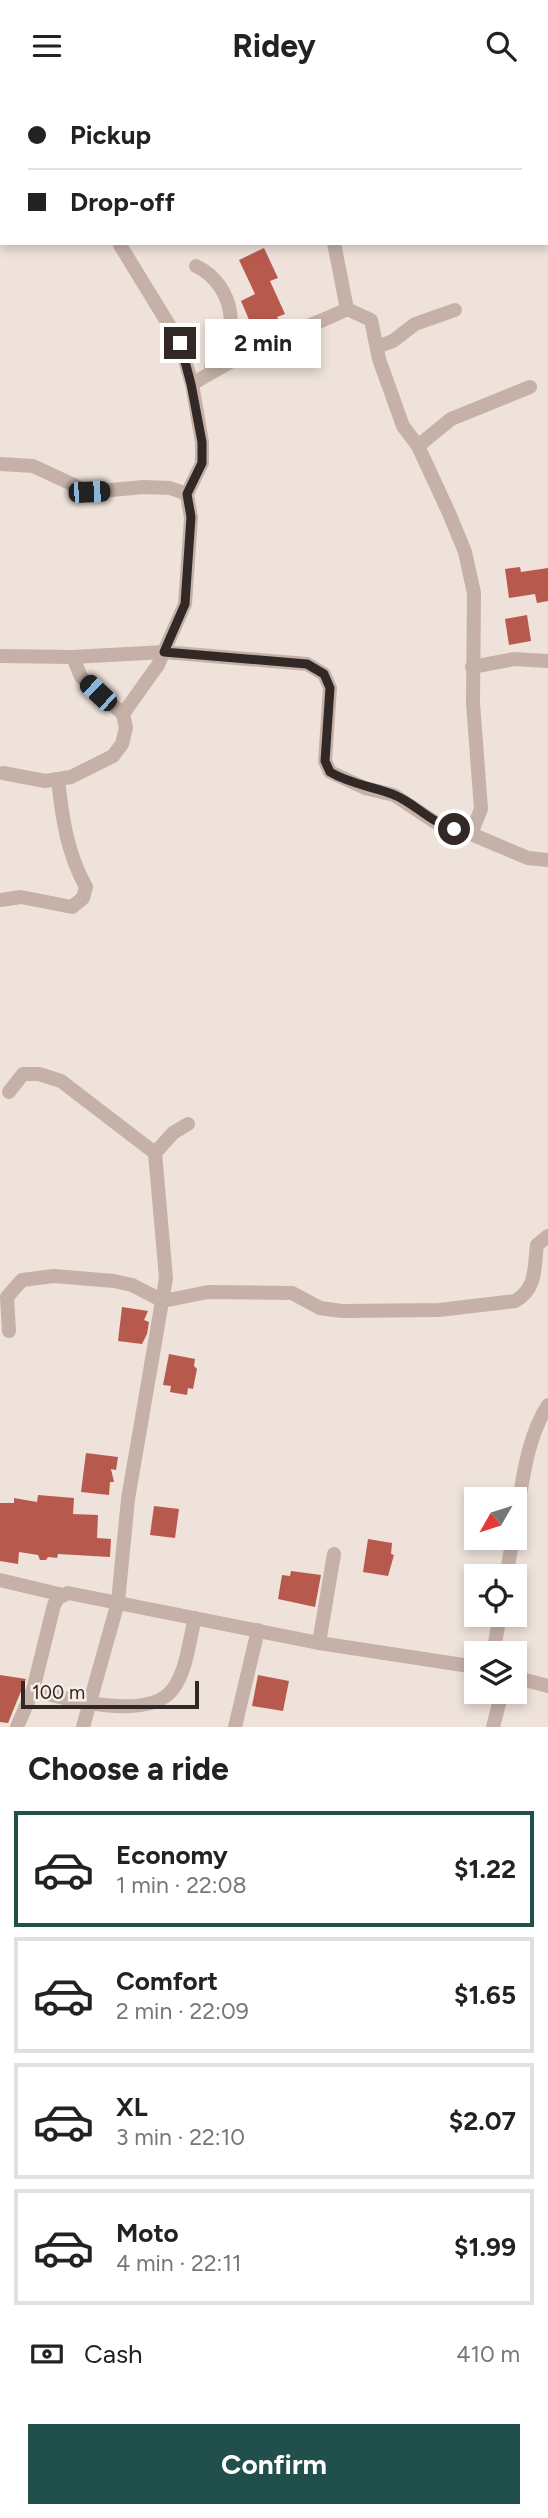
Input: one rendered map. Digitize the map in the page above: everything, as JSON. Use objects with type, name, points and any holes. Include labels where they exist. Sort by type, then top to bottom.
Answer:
[{"type":"street","points":[[120,245],[180,343],[202,442],[202,463],[187,494],[191,517],[185,604],[164,652],[145,685],[123,714]]},
{"type":"street","points":[[334,245],[347,309]]},
{"type":"street","points":[[191,384],[223,356],[229,345],[232,319],[216,278],[196,266]]},
{"type":"street","points":[[347,309],[371,320],[402,426],[418,446],[465,552],[474,593],[475,646],[472,667],[481,809],[471,834]]},
{"type":"street","points":[[191,384],[244,354],[278,338],[319,324],[347,309]]},
{"type":"street","points":[[377,347],[393,341],[415,324],[455,310]]},
{"type":"street","points":[[418,446],[451,419],[530,387]]},
{"type":"street","points":[[0,464],[33,466],[89,492],[144,487],[170,488],[187,494]]},
{"type":"street","points":[[0,656],[73,657],[164,652],[307,664],[324,674],[330,688],[325,761],[330,772],[365,788],[394,795],[438,824],[528,857],[548,860]]},
{"type":"street","points":[[3,773],[46,781],[71,777],[113,756],[122,744],[126,728],[123,714],[81,677],[73,657]]},
{"type":"street","points":[[472,667],[514,659],[548,661]]},
{"type":"street","points":[[0,900],[21,897],[72,907],[83,898],[86,887],[77,872],[65,832],[58,779]]},
{"type":"street","points":[[9,1092],[23,1075],[39,1074],[61,1081],[155,1153]]},
{"type":"street","points":[[83,1727],[118,1602],[128,1499],[166,1278],[155,1153],[173,1133],[188,1124]]},
{"type":"street","points":[[9,1331],[7,1297],[22,1280],[54,1276],[132,1285],[163,1301],[208,1292],[292,1293],[320,1308],[356,1311],[439,1310],[515,1301],[525,1296],[532,1286],[537,1245],[548,1236]]},
{"type":"street","points":[[522,1487],[539,1418],[548,1405]]},
{"type":"street","points":[[320,1643],[334,1554]]},
{"type":"street","points":[[0,1580],[63,1595]]},
{"type":"street","points":[[17,1727],[33,1690],[54,1605],[68,1593],[320,1643],[464,1665]]},
{"type":"street","points":[[33,1690],[88,1705],[140,1705],[171,1692],[181,1674],[195,1618]]},
{"type":"street","points":[[235,1727],[258,1630]]},
{"type":"street","points":[[527,1680],[548,1686]]},
{"type":"street","points":[[493,1727],[499,1704]]},
{"type":"building","points":[[264,248],[278,278],[270,281],[285,314],[277,317],[279,321],[253,329],[241,301],[255,294],[239,260]]},
{"type":"building","points":[[520,567],[521,572],[548,568],[548,601],[537,603],[535,594],[509,598],[505,569]]},
{"type":"building","points":[[527,615],[531,641],[509,645],[505,619]]},
{"type":"building","points":[[122,1307],[148,1311],[144,1320],[149,1322],[147,1334],[142,1344],[118,1341]]},
{"type":"building","points":[[169,1354],[195,1359],[194,1366],[197,1369],[193,1389],[188,1388],[187,1395],[170,1392],[171,1386],[163,1385]]},
{"type":"building","points":[[86,1453],[118,1457],[116,1470],[111,1469],[114,1482],[110,1482],[109,1495],[81,1492]]},
{"type":"building","points":[[38,1495],[74,1498],[73,1514],[98,1515],[97,1538],[111,1539],[110,1557],[58,1554],[57,1558],[40,1560],[38,1555],[19,1552],[18,1564],[0,1561],[0,1503],[14,1503],[14,1498],[37,1502]]},
{"type":"building","points":[[154,1506],[179,1509],[175,1538],[150,1535]]},
{"type":"building","points":[[368,1539],[392,1543],[391,1554],[394,1555],[388,1576],[363,1572]]},
{"type":"building","points":[[291,1571],[321,1575],[315,1607],[278,1599],[282,1575],[290,1576]]},
{"type":"building","points":[[0,1675],[26,1679],[8,1723],[0,1722]]},
{"type":"building","points":[[258,1675],[289,1681],[283,1711],[252,1706]]},
{"type":"route","points":[[180,343],[202,442],[202,463],[187,494],[191,517],[185,604],[164,652],[307,664],[324,674],[330,688],[325,761],[330,772],[365,788],[394,795],[438,824],[454,829]]}]
